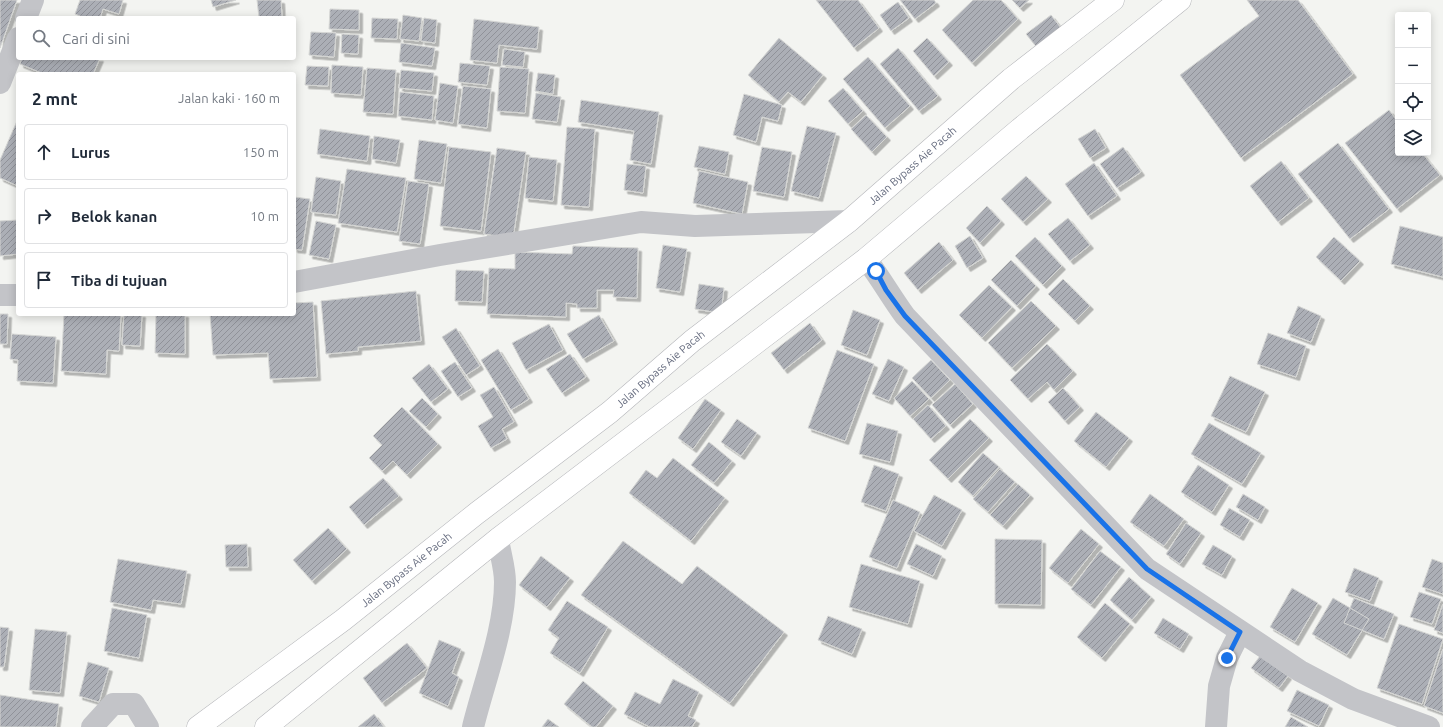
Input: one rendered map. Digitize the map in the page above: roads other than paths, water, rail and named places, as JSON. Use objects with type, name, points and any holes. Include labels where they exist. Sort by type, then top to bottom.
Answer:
[{"type":"highway","name":"Jalan Bypass Aie Pacah","points":[[198,727],[343,620],[477,513],[610,412],[692,341],[849,221],[1011,79],[1113,0]]},
{"type":"highway","points":[[266,727],[498,539],[866,259],[1049,106],[1180,0]]},
{"type":"street","points":[[27,16],[33,0]]},
{"type":"street","points":[[0,83],[16,43]]},
{"type":"street","points":[[296,282],[440,255],[641,222],[695,226],[849,221]]},
{"type":"street","points":[[866,259],[876,271],[886,290],[905,316],[1147,569],[1300,671],[1353,699],[1429,727]]},
{"type":"street","points":[[0,295],[16,295]]},
{"type":"street","points":[[473,727],[492,660],[501,615],[505,582],[498,539]]},
{"type":"street","points":[[1216,727],[1219,686],[1227,658],[1240,632]]},
{"type":"street","points":[[92,727],[113,704],[134,704],[148,727]]}]
